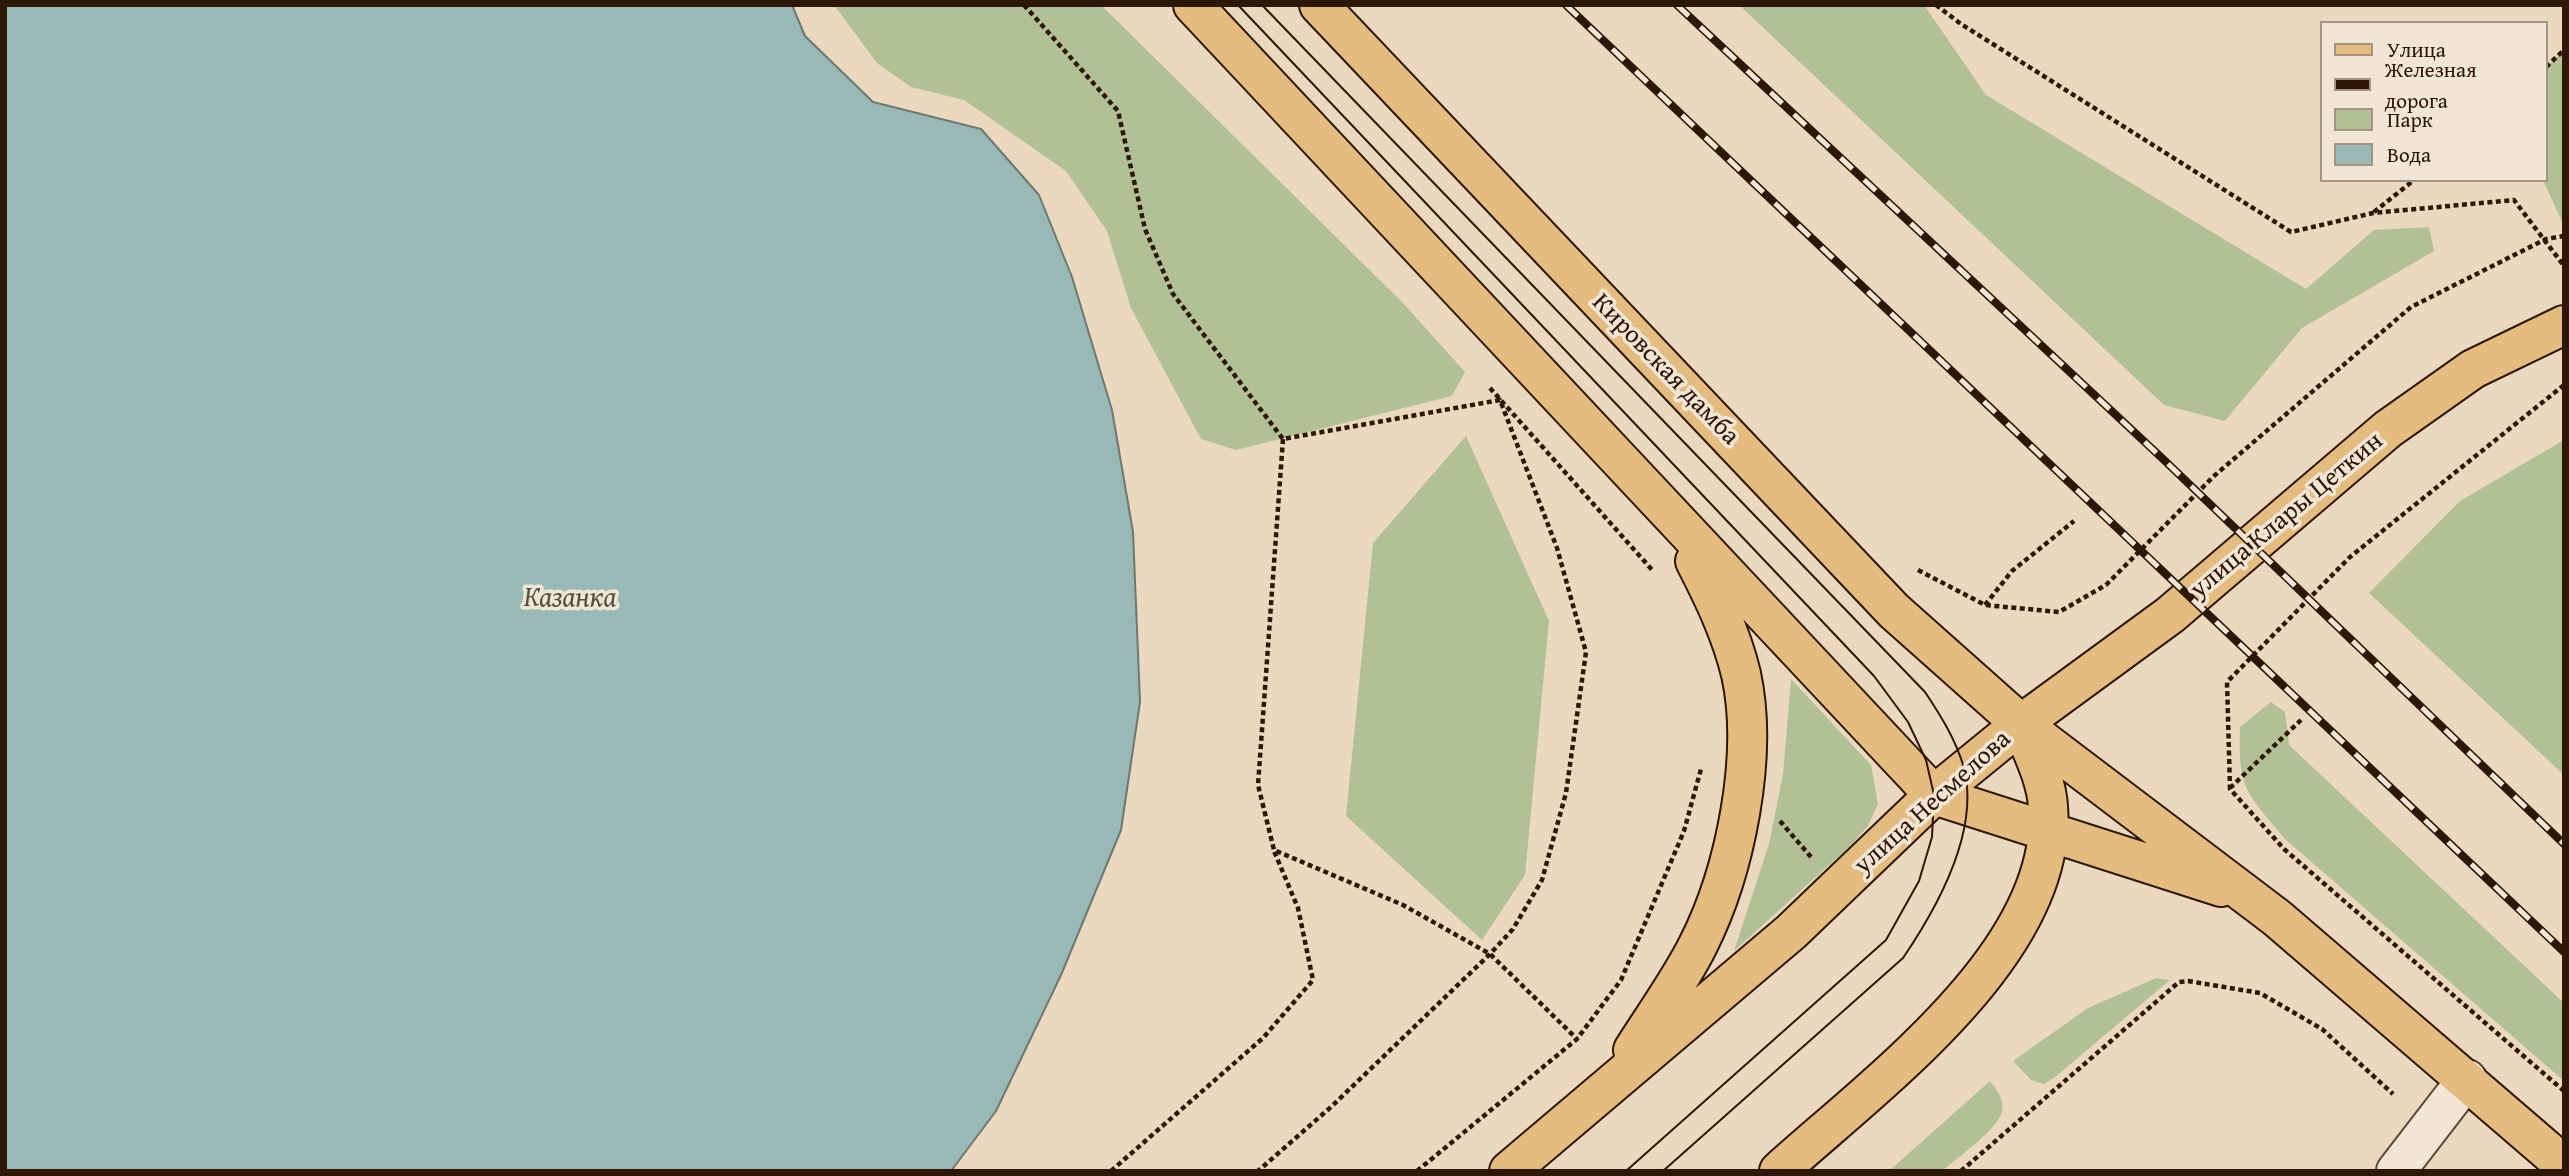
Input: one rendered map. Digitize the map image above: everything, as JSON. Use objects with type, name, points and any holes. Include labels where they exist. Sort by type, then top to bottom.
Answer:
[{"type":"main road","points":[[1193,5],[1674,522],[1934,795],[2048,834],[2245,894]]},
{"type":"main road","name":"Кировская дамба","points":[[1319,5],[1894,611],[2021,724],[2245,894],[2467,1079],[2564,1165]]},
{"type":"main road","name":"улица Клары Цеткин","points":[[2021,724],[2170,615],[2388,429],[2473,369],[2564,325]]},
{"type":"main road","name":"улица Несмелова","points":[[1615,1079],[1698,946],[1719,895],[1734,840],[1743,786],[1746,734],[1741,677],[1725,619],[1674,522]]},
{"type":"main road","name":"улица Несмелова","points":[[1509,1171],[1790,932],[1934,795],[2021,724],[2040,771],[2048,805],[2048,834],[2042,869],[2026,909],[1997,961],[1953,1013],[1779,1171]]},
{"type":"lane","points":[[2396,1171],[2467,1079]]},
{"type":"path","points":[[1024,5],[1118,110],[1145,229],[1172,294],[1283,439],[1258,785],[1273,850],[1298,908],[1313,980],[1263,1038],[1111,1171]]},
{"type":"path","points":[[1936,5],[1961,24],[2291,232],[2374,213],[2514,200],[2564,266]]},
{"type":"path","points":[[2548,65],[2564,50]]},
{"type":"path","points":[[2374,213],[2412,182]]},
{"type":"path","points":[[1914,566],[1923,576],[1985,606],[2059,612],[2106,585],[2214,476],[2411,307],[2546,239],[2564,236]]},
{"type":"path","points":[[1483,379],[1654,572],[1660,583]]},
{"type":"path","points":[[2564,385],[2350,557],[2227,682],[2230,789],[2284,849],[2564,1091]]},
{"type":"path","points":[[1283,439],[1500,400]]},
{"type":"path","points":[[1258,1171],[1331,1107],[1490,954],[1513,929],[1542,880],[1566,793],[1586,652],[1557,548],[1500,400]]},
{"type":"path","points":[[1985,606],[2012,571],[2074,521]]},
{"type":"path","points":[[2230,789],[2301,720]]},
{"type":"path","points":[[1417,1171],[1577,1039],[1621,980],[1684,831],[1704,757]]},
{"type":"path","points":[[1774,816],[1815,861]]},
{"type":"path","points":[[1273,850],[1403,905],[1490,954],[1577,1039]]},
{"type":"path","points":[[1961,1171],[2179,982],[2213,982],[2260,993],[2322,1029],[2393,1094]]},
{"type":"green space","points":[[834,5],[1101,5],[1403,303],[1465,372],[1452,396],[1236,450],[1201,439],[1131,308],[1107,231],[1066,171],[964,100],[911,87],[877,63]]},
{"type":"green space","points":[[1739,5],[1924,5],[1986,95],[2306,289],[2374,230],[2429,227],[2434,251],[2302,328],[2225,421],[2164,405]]},
{"type":"green space","points":[[2564,50],[2564,226],[2544,182],[2548,182],[2548,65]]},
{"type":"green space","points":[[1466,436],[1549,621],[1525,875],[1482,940],[1346,816],[1373,543]]},
{"type":"green space","points":[[2564,440],[2564,775],[2369,593],[2460,501]]},
{"type":"green space","points":[[1791,679],[1871,765],[1878,804],[1868,826],[1850,846],[1734,951],[1769,844],[1783,774]]},
{"type":"green space","points":[[2271,702],[2285,712],[2289,745],[2564,1003],[2564,1081],[2285,839],[2261,810],[2243,778],[2240,727]]},
{"type":"green space","points":[[2156,978],[2170,980],[2044,1084],[2031,1080],[2013,1061],[2088,1008]]},
{"type":"green space","points":[[1990,1081],[1998,1092],[2003,1108],[1993,1127],[1976,1143],[1942,1171],[1889,1171]]},
{"type":"water","name":"Казанка","points":[[5,5],[792,5],[805,36],[873,102],[981,129],[1039,195],[1072,277],[1112,410],[1133,532],[1140,702],[1121,830],[1061,975],[996,1111],[951,1171],[5,1171]]},
{"type":"tram line","points":[[1238,5],[1874,676],[1908,722],[1926,760],[1934,795],[1932,837],[1919,881],[1886,940],[1626,1171]]},
{"type":"tram line","points":[[1262,5],[1925,692],[1948,728],[1961,758],[1967,792],[1961,843],[1941,893],[1903,958],[1663,1171]]},
{"type":"railway","points":[[1566,5],[2564,952]]},
{"type":"railway","points":[[1677,5],[2163,459],[2564,844]]}]
